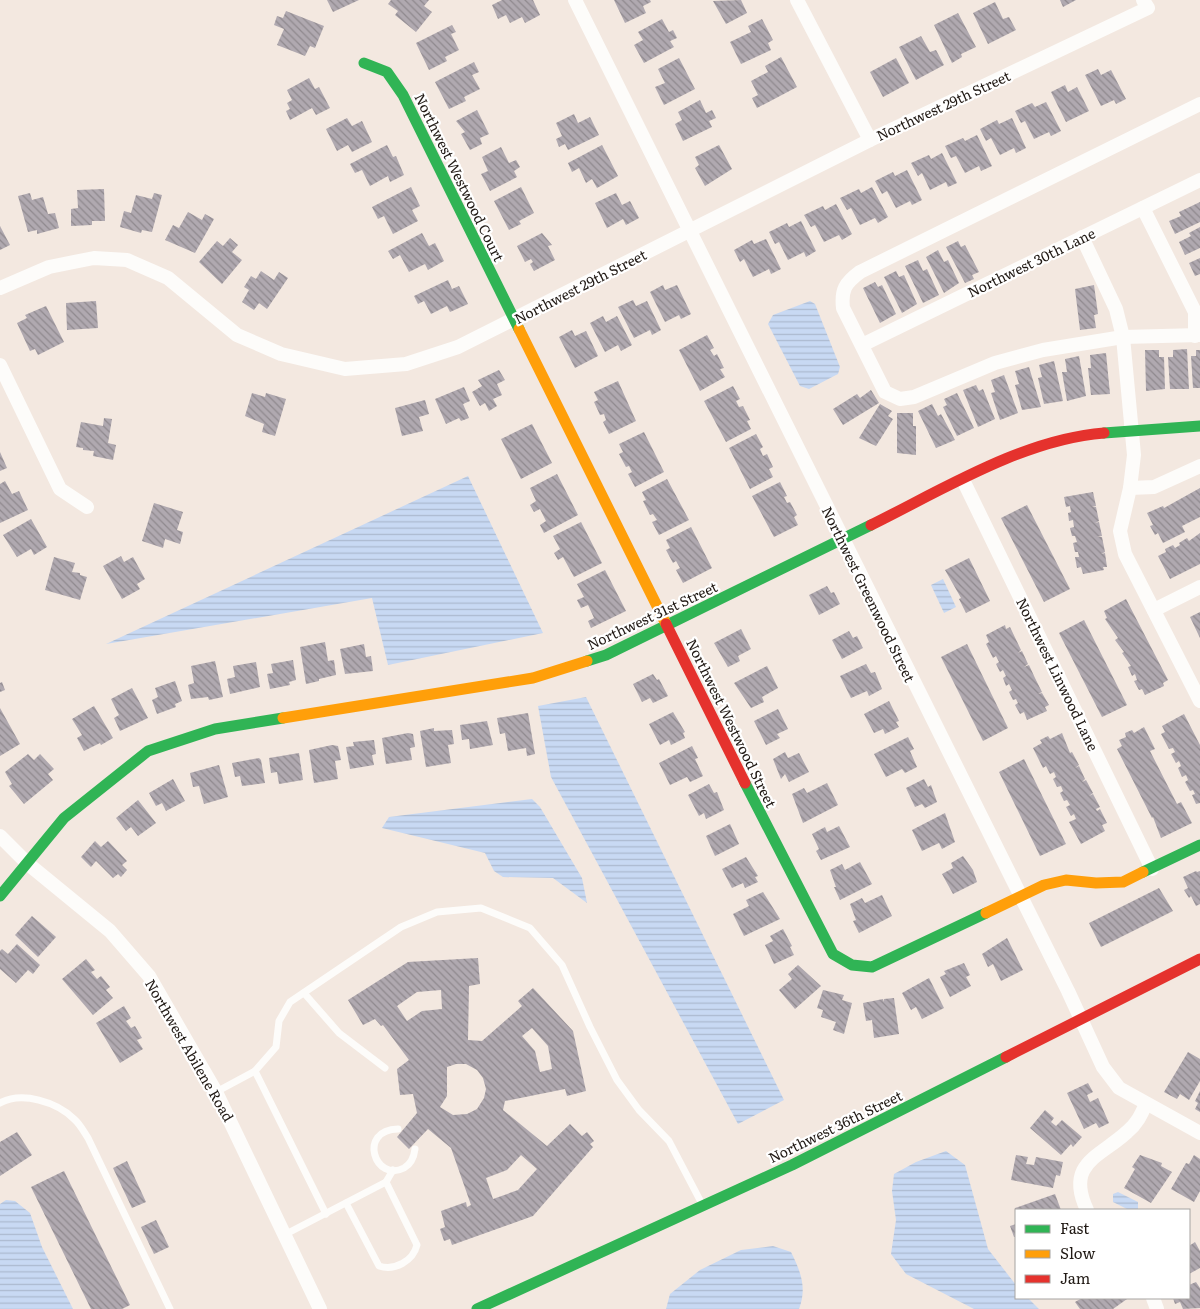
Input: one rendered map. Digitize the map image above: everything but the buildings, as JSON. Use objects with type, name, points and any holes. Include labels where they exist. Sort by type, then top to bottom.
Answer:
[{"type":"street","name":"Northwest Greenwood Street","points":[[575,0],[1082,1020]]},
{"type":"street","points":[[797,0],[870,140]]},
{"type":"street","name":"Northwest 29th Street","points":[[0,288],[50,267],[94,258],[127,260],[168,278],[237,335],[281,354],[345,369],[406,364],[458,347],[1146,4]]},
{"type":"street","name":"Northwest Westwood Court","points":[[364,63],[387,72],[403,95],[514,319]]},
{"type":"street","points":[[1143,208],[1195,312],[1198,336],[1123,337],[1043,350],[995,363],[914,397],[900,399],[885,392],[843,308],[841,294],[848,281],[860,272],[1200,104]]},
{"type":"street","name":"Northwest 30th Lane","points":[[862,345],[1200,180]]},
{"type":"street","points":[[1082,237],[1116,309],[1123,337],[1134,455],[1130,488],[1120,531],[1125,554],[1200,701]]},
{"type":"street","name":"Northwest Westwood Street","points":[[514,319],[779,851],[833,954],[852,965],[872,967],[1044,885],[1066,880],[1096,883],[1123,882],[1200,845]]},
{"type":"street","points":[[0,365],[60,489],[87,507]]},
{"type":"street","name":"Northwest 31st Street","points":[[0,896],[64,818],[148,751],[215,729],[533,678],[606,655],[668,627],[1000,462],[1049,444],[1091,434],[1200,426]]},
{"type":"street","points":[[1130,488],[1154,487],[1200,466]]},
{"type":"street","name":"Northwest Linwood Lane","points":[[964,480],[1152,869]]},
{"type":"street","points":[[1154,610],[1200,587]]},
{"type":"street","name":"Northwest Abilene Road","points":[[0,836],[27,863],[110,931],[149,976],[216,1092],[286,1234],[320,1309]]},
{"type":"street","name":"Northwest 36th Street","points":[[478,1309],[704,1207],[1200,960]]},
{"type":"street","points":[[1082,1020],[1103,1067],[1119,1088],[1200,1133]]},
{"type":"street","points":[[1088,1209],[1081,1195],[1080,1182],[1085,1169],[1094,1155],[1127,1133],[1139,1120],[1146,1104]]},
{"type":"lane","points":[[216,1092],[254,1071],[276,1047],[279,1021],[290,1002],[400,927],[437,912],[481,908],[530,928],[562,965],[617,1080],[639,1110],[669,1141],[704,1207]]},
{"type":"lane","points":[[304,993],[339,1033],[385,1068]]},
{"type":"lane","points":[[254,1071],[326,1214]]},
{"type":"lane","points":[[0,1103],[5,1100],[35,1098],[58,1108],[74,1119],[88,1138],[170,1309]]},
{"type":"lane","points":[[398,1130],[385,1132],[376,1141],[374,1148],[376,1160],[381,1165],[393,1170],[400,1170],[411,1162],[415,1149]]},
{"type":"lane","points":[[286,1234],[386,1182],[393,1170]]},
{"type":"lane","points":[[346,1203],[379,1266],[393,1267],[404,1262],[415,1253],[417,1245],[386,1182]]},
{"type":"water","points":[[810,301],[815,304],[840,367],[838,374],[809,389],[800,386],[768,324],[773,315]]},
{"type":"water","points":[[468,476],[543,633],[388,665],[372,598],[106,644]]},
{"type":"water","points":[[943,579],[956,607],[944,613],[931,585]]},
{"type":"water","points":[[586,697],[784,1100],[738,1124],[551,777],[538,706]]},
{"type":"water","points":[[532,799],[540,807],[582,878],[587,903],[553,878],[503,877],[494,871],[485,853],[382,828],[389,817]]},
{"type":"water","points":[[946,1151],[965,1165],[988,1249],[1015,1284],[1015,1299],[1029,1299],[1039,1309],[974,1309],[906,1274],[891,1254],[896,1220],[892,1191],[894,1174],[916,1162]]},
{"type":"water","points":[[1118,1192],[1138,1202],[1138,1209],[1127,1209],[1113,1202],[1113,1194]]},
{"type":"water","points":[[6,1200],[15,1201],[30,1213],[42,1247],[73,1309],[0,1309],[0,1204]]},
{"type":"water","points":[[773,1246],[791,1252],[798,1266],[803,1287],[799,1309],[666,1309],[670,1294],[700,1270],[741,1250]]},
{"type":"traffic: fast","points":[[364,63],[387,72],[403,95],[519,329]]},
{"type":"traffic: fast","points":[[1104,433],[1200,426]]},
{"type":"traffic: fast","points":[[587,661],[606,655],[871,525]]},
{"type":"traffic: fast","points":[[0,896],[64,818],[148,751],[215,729],[283,718]]},
{"type":"traffic: fast","points":[[745,783],[833,954],[852,965],[872,967],[986,913]]},
{"type":"traffic: fast","points":[[1143,872],[1200,845]]},
{"type":"traffic: fast","points":[[477,1309],[792,1165],[1006,1057]]},
{"type":"traffic: slow","points":[[519,329],[666,624]]},
{"type":"traffic: slow","points":[[283,718],[533,678],[587,661]]},
{"type":"traffic: slow","points":[[986,913],[1044,885],[1066,880],[1096,883],[1123,882],[1143,872]]},
{"type":"traffic: jam","points":[[871,525],[984,468],[1014,456],[1074,437],[1104,433]]},
{"type":"traffic: jam","points":[[666,624],[745,783]]},
{"type":"traffic: jam","points":[[1006,1057],[1200,959]]}]
